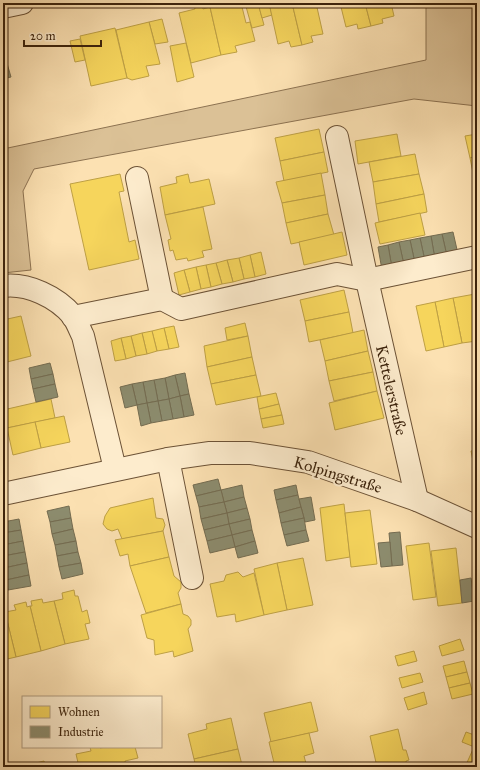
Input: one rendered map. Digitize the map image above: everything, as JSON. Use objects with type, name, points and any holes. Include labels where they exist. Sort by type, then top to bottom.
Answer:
[{"type":"street","points":[[3,7],[22,3]]},
{"type":"street","name":"Kettelerstraße","points":[[337,137],[367,280],[417,500]]},
{"type":"street","points":[[137,178],[162,299]]},
{"type":"street","points":[[73,317],[162,299],[181,309],[337,274],[367,280],[477,257]]},
{"type":"street","points":[[3,286],[13,285],[37,290],[50,297],[73,317],[83,336],[115,469]]},
{"type":"street","name":"Kolpingstraße","points":[[3,494],[115,469],[168,459],[210,453],[250,454],[308,462],[417,500],[477,527]]},
{"type":"street","points":[[168,459],[192,578]]},
{"type":"shaded area","points":[[426,3],[477,3],[477,106],[414,99],[34,169],[23,191],[31,270],[3,273],[3,149],[426,60]]},
{"type":"building: Wohnen","points":[[202,3],[203,9],[210,7],[221,55],[191,63],[179,13],[195,9],[194,4]]},
{"type":"building: Wohnen","points":[[241,3],[246,23],[250,22],[255,41],[235,46],[237,52],[221,55],[210,7],[225,4],[226,7]]},
{"type":"building: Wohnen","points":[[245,3],[258,3],[264,25],[252,28]]},
{"type":"building: Wohnen","points":[[258,3],[269,3],[272,15],[262,18]]},
{"type":"building: Wohnen","points":[[269,3],[292,3],[302,45],[291,47],[289,41],[278,44]]},
{"type":"building: Wohnen","points":[[292,3],[316,3],[323,34],[311,36],[313,42],[302,45]]},
{"type":"building: Wohnen","points":[[340,3],[365,3],[371,26],[358,29],[357,24],[346,27]]},
{"type":"building: Wohnen","points":[[365,3],[391,3],[394,16],[382,19],[383,23],[371,26]]},
{"type":"building: Wohnen","points":[[162,19],[168,42],[155,44],[149,22]]},
{"type":"building: Wohnen","points":[[149,22],[160,64],[146,66],[149,76],[132,80],[127,78],[116,30]]},
{"type":"building: Wohnen","points":[[115,28],[127,78],[91,86],[80,36]]},
{"type":"building: Wohnen","points":[[80,39],[85,60],[75,62],[70,41]]},
{"type":"building: Wohnen","points":[[186,43],[194,77],[177,82],[170,46]]},
{"type":"building: Wohnen","points":[[319,129],[324,152],[280,161],[275,138]]},
{"type":"building: Wohnen","points":[[397,134],[401,156],[358,164],[355,141]]},
{"type":"building: Wohnen","points":[[477,134],[477,156],[470,158],[465,136]]},
{"type":"building: Wohnen","points":[[324,152],[328,172],[284,181],[280,161]]},
{"type":"building: Wohnen","points":[[415,154],[419,174],[373,182],[369,162]]},
{"type":"building: Wohnen","points":[[477,156],[477,177],[474,178],[470,158]]},
{"type":"building: Wohnen","points":[[321,173],[325,195],[282,203],[276,182]]},
{"type":"building: Wohnen","points":[[120,174],[124,191],[119,192],[129,242],[135,240],[139,259],[89,270],[70,184]]},
{"type":"building: Wohnen","points":[[188,174],[190,183],[209,179],[215,204],[165,215],[160,187],[177,183],[176,177]]},
{"type":"building: Wohnen","points":[[419,174],[424,194],[376,204],[373,182]]},
{"type":"building: Wohnen","points":[[477,177],[477,193],[474,178]]},
{"type":"building: Wohnen","points":[[424,194],[427,212],[379,222],[376,204]]},
{"type":"building: Wohnen","points":[[325,195],[328,214],[286,223],[282,203]]},
{"type":"building: Wohnen","points":[[203,207],[212,249],[202,251],[204,257],[188,261],[187,258],[176,260],[173,250],[170,251],[168,240],[171,239],[165,215]]},
{"type":"building: Wohnen","points":[[420,213],[425,235],[380,244],[375,223]]},
{"type":"building: Wohnen","points":[[328,214],[334,235],[291,244],[286,223]]},
{"type":"building: Wohnen","points":[[342,232],[347,255],[304,265],[299,242]]},
{"type":"building: Wohnen","points":[[261,252],[266,274],[255,277],[250,255]]},
{"type":"building: Wohnen","points":[[250,255],[255,277],[244,279],[239,258]]},
{"type":"building: Wohnen","points":[[239,258],[244,279],[233,282],[227,260]]},
{"type":"building: Wohnen","points":[[227,260],[233,282],[222,284],[216,263]]},
{"type":"building: Wohnen","points":[[216,263],[222,284],[211,287],[206,265]]},
{"type":"building: Wohnen","points":[[206,265],[211,287],[201,289],[196,267]]},
{"type":"building: Wohnen","points":[[196,267],[201,289],[190,292],[184,270]]},
{"type":"building: Wohnen","points":[[184,270],[190,292],[179,295],[174,273]]},
{"type":"building: Wohnen","points":[[344,290],[349,312],[305,321],[300,300]]},
{"type":"building: Wohnen","points":[[475,294],[477,304],[477,341],[462,343],[453,298]]},
{"type":"building: Wohnen","points":[[453,298],[462,343],[444,347],[435,302]]},
{"type":"building: Wohnen","points":[[435,302],[444,347],[426,351],[416,306]]},
{"type":"building: Wohnen","points":[[349,312],[353,333],[309,342],[305,321]]},
{"type":"building: Wohnen","points":[[21,316],[31,356],[3,363],[3,320]]},
{"type":"building: Wohnen","points":[[245,323],[248,336],[227,340],[225,328]]},
{"type":"building: Wohnen","points":[[174,326],[179,347],[169,349],[164,328]]},
{"type":"building: Wohnen","points":[[164,328],[169,349],[157,351],[152,331]]},
{"type":"building: Wohnen","points":[[364,330],[368,351],[325,361],[320,340]]},
{"type":"building: Wohnen","points":[[152,331],[157,351],[147,354],[142,333]]},
{"type":"building: Wohnen","points":[[142,333],[147,354],[136,356],[131,336]]},
{"type":"building: Wohnen","points":[[131,336],[136,356],[126,359],[121,338]]},
{"type":"building: Wohnen","points":[[248,336],[252,357],[207,367],[204,346]]},
{"type":"building: Wohnen","points":[[121,338],[126,359],[115,361],[111,341]]},
{"type":"building: Wohnen","points":[[368,351],[373,372],[329,381],[325,361]]},
{"type":"building: Wohnen","points":[[252,357],[256,375],[211,384],[207,367]]},
{"type":"building: Wohnen","points":[[373,372],[377,391],[334,401],[329,381]]},
{"type":"building: Wohnen","points":[[256,375],[261,396],[216,405],[211,384]]},
{"type":"building: Wohnen","points":[[377,391],[384,418],[335,430],[329,403]]},
{"type":"building: Wohnen","points":[[276,393],[279,404],[259,409],[257,397]]},
{"type":"building: Wohnen","points":[[51,399],[55,418],[7,428],[3,410]]},
{"type":"building: Wohnen","points":[[279,404],[282,415],[261,419],[259,409]]},
{"type":"building: Wohnen","points":[[282,415],[284,424],[263,428],[261,419]]},
{"type":"building: Wohnen","points":[[64,416],[70,442],[41,448],[35,422]]},
{"type":"building: Wohnen","points":[[35,422],[41,448],[13,455],[7,428]]},
{"type":"building: Wohnen","points":[[477,450],[477,481],[471,451]]},
{"type":"building: Wohnen","points":[[153,498],[156,518],[163,519],[165,525],[163,531],[122,539],[118,529],[112,531],[107,529],[103,524],[105,516],[110,508]]},
{"type":"building: Wohnen","points":[[344,504],[350,557],[326,561],[320,508]]},
{"type":"building: Wohnen","points":[[370,510],[377,564],[351,567],[345,513]]},
{"type":"building: Wohnen","points":[[163,531],[169,557],[130,566],[128,554],[120,556],[115,540]]},
{"type":"building: Wohnen","points":[[429,543],[436,597],[413,600],[406,546]]},
{"type":"building: Wohnen","points":[[456,548],[462,603],[438,606],[431,551]]},
{"type":"building: Wohnen","points":[[169,557],[174,576],[181,582],[181,588],[178,593],[181,604],[146,613],[130,566]]},
{"type":"building: Wohnen","points":[[303,558],[313,605],[287,610],[277,563]]},
{"type":"building: Wohnen","points":[[277,563],[287,610],[264,615],[254,569]]},
{"type":"building: Wohnen","points":[[238,572],[243,577],[254,573],[264,615],[236,622],[235,614],[217,617],[210,584],[224,581],[226,575]]},
{"type":"building: Wohnen","points":[[74,590],[75,596],[78,596],[82,612],[87,610],[90,623],[85,624],[89,639],[65,644],[54,601],[63,599],[62,593]]},
{"type":"building: Wohnen","points":[[42,599],[43,603],[54,601],[65,644],[41,651],[30,606],[32,606],[31,601]]},
{"type":"building: Wohnen","points":[[26,602],[27,607],[30,606],[41,651],[16,657],[5,612],[16,610],[14,605]]},
{"type":"building: Wohnen","points":[[181,604],[183,614],[188,616],[191,620],[191,625],[188,629],[193,651],[174,657],[173,651],[155,655],[154,640],[147,638],[141,615]]},
{"type":"building: Wohnen","points":[[3,612],[5,612],[16,657],[3,660]]},
{"type":"building: Wohnen","points":[[460,639],[464,650],[442,656],[439,646]]},
{"type":"building: Wohnen","points":[[414,651],[417,661],[398,666],[395,656]]},
{"type":"building: Wohnen","points":[[464,661],[467,672],[446,677],[443,666]]},
{"type":"building: Wohnen","points":[[467,672],[470,683],[449,688],[446,677]]},
{"type":"building: Wohnen","points":[[420,673],[423,682],[402,688],[399,678]]},
{"type":"building: Wohnen","points":[[470,683],[473,694],[452,699],[449,688]]},
{"type":"building: Wohnen","points":[[424,692],[427,704],[408,710],[404,698]]},
{"type":"building: Wohnen","points":[[311,702],[318,731],[271,742],[264,713]]},
{"type":"building: Wohnen","points":[[231,718],[238,749],[194,759],[188,734],[207,729],[206,724]]},
{"type":"building: Wohnen","points":[[398,729],[403,750],[406,750],[409,760],[406,761],[407,767],[377,767],[370,736]]},
{"type":"building: Wohnen","points":[[466,732],[477,736],[477,748],[462,742]]},
{"type":"building: Wohnen","points":[[309,733],[314,753],[304,756],[307,767],[275,767],[269,742]]},
{"type":"building: Wohnen","points":[[474,747],[477,748],[477,767],[465,767]]},
{"type":"building: Wohnen","points":[[90,748],[135,748],[138,758],[125,761],[126,767],[79,767],[76,754],[91,751]]},
{"type":"building: Wohnen","points":[[238,749],[242,765],[246,764],[246,767],[196,767],[194,759]]},
{"type":"building: Wohnen","points":[[44,761],[46,767],[20,767]]},
{"type":"building: Industrie","points":[[4,53],[11,77],[3,79],[3,54]]},
{"type":"building: Industrie","points":[[453,232],[458,254],[447,256],[442,234]]},
{"type":"building: Industrie","points":[[442,234],[447,256],[435,259],[431,236]]},
{"type":"building: Industrie","points":[[431,236],[435,259],[425,261],[420,238]]},
{"type":"building: Industrie","points":[[420,238],[425,261],[415,263],[410,240]]},
{"type":"building: Industrie","points":[[410,240],[415,263],[404,265],[399,242]]},
{"type":"building: Industrie","points":[[399,242],[404,265],[392,268],[388,245]]},
{"type":"building: Industrie","points":[[388,245],[392,268],[382,270],[378,247]]},
{"type":"building: Industrie","points":[[50,363],[53,374],[31,379],[29,368]]},
{"type":"building: Industrie","points":[[185,373],[189,394],[180,396],[175,375]]},
{"type":"building: Industrie","points":[[53,374],[55,384],[33,389],[31,379]]},
{"type":"building: Industrie","points":[[175,375],[180,396],[169,399],[165,378]]},
{"type":"building: Industrie","points":[[165,378],[169,399],[158,401],[154,380]]},
{"type":"building: Industrie","points":[[154,380],[158,401],[147,403],[143,382]]},
{"type":"building: Industrie","points":[[143,382],[147,403],[137,405],[132,384]]},
{"type":"building: Industrie","points":[[55,384],[58,397],[36,402],[33,389]]},
{"type":"building: Industrie","points":[[132,384],[137,405],[125,408],[120,387]]},
{"type":"building: Industrie","points":[[189,394],[194,415],[184,417],[180,396]]},
{"type":"building: Industrie","points":[[180,396],[184,417],[173,419],[169,399]]},
{"type":"building: Industrie","points":[[169,399],[173,419],[162,421],[158,401]]},
{"type":"building: Industrie","points":[[158,401],[162,421],[151,423],[147,403]]},
{"type":"building: Industrie","points":[[147,403],[151,423],[141,426],[137,405]]},
{"type":"building: Industrie","points":[[218,479],[221,490],[196,496],[193,485]]},
{"type":"building: Industrie","points":[[242,485],[244,497],[224,502],[221,490]]},
{"type":"building: Industrie","points":[[296,485],[298,495],[276,500],[274,490]]},
{"type":"building: Industrie","points":[[221,490],[224,502],[199,507],[196,496]]},
{"type":"building: Industrie","points":[[298,495],[301,507],[279,513],[276,500]]},
{"type":"building: Industrie","points":[[244,497],[247,508],[227,513],[224,502]]},
{"type":"building: Industrie","points":[[311,497],[315,520],[305,522],[299,499]]},
{"type":"building: Industrie","points":[[224,502],[227,513],[201,519],[199,507]]},
{"type":"building: Industrie","points":[[69,506],[71,518],[50,522],[47,511]]},
{"type":"building: Industrie","points":[[301,507],[304,518],[281,523],[279,513]]},
{"type":"building: Industrie","points":[[247,508],[250,519],[229,524],[227,513]]},
{"type":"building: Industrie","points":[[227,513],[229,524],[204,530],[201,519]]},
{"type":"building: Industrie","points":[[71,518],[73,529],[52,534],[50,522]]},
{"type":"building: Industrie","points":[[304,518],[306,530],[284,535],[281,523]]},
{"type":"building: Industrie","points":[[19,519],[21,530],[3,533],[3,522]]},
{"type":"building: Industrie","points":[[250,519],[252,530],[232,535],[229,524]]},
{"type":"building: Industrie","points":[[229,524],[232,535],[207,541],[204,530]]},
{"type":"building: Industrie","points":[[73,529],[76,541],[55,545],[52,534]]},
{"type":"building: Industrie","points":[[21,530],[23,541],[3,545],[3,533]]},
{"type":"building: Industrie","points":[[252,530],[255,541],[235,547],[232,535]]},
{"type":"building: Industrie","points":[[306,530],[309,541],[287,546],[284,535]]},
{"type":"building: Industrie","points":[[400,532],[403,565],[392,566],[389,533]]},
{"type":"building: Industrie","points":[[232,535],[235,547],[210,553],[207,541]]},
{"type":"building: Industrie","points":[[23,541],[25,552],[3,556],[3,545]]},
{"type":"building: Industrie","points":[[76,541],[78,552],[57,556],[55,545]]},
{"type":"building: Industrie","points":[[255,541],[258,553],[238,558],[235,547]]},
{"type":"building: Industrie","points":[[390,542],[392,566],[381,567],[378,543]]},
{"type":"building: Industrie","points":[[25,552],[27,563],[4,568],[3,556]]},
{"type":"building: Industrie","points":[[78,552],[81,563],[59,567],[57,556]]},
{"type":"building: Industrie","points":[[27,563],[29,575],[6,580],[4,568]]},
{"type":"building: Industrie","points":[[81,563],[83,574],[62,579],[59,567]]},
{"type":"building: Industrie","points":[[29,575],[31,586],[8,590],[6,580]]},
{"type":"building: Industrie","points":[[471,578],[474,601],[462,603],[460,580]]}]
